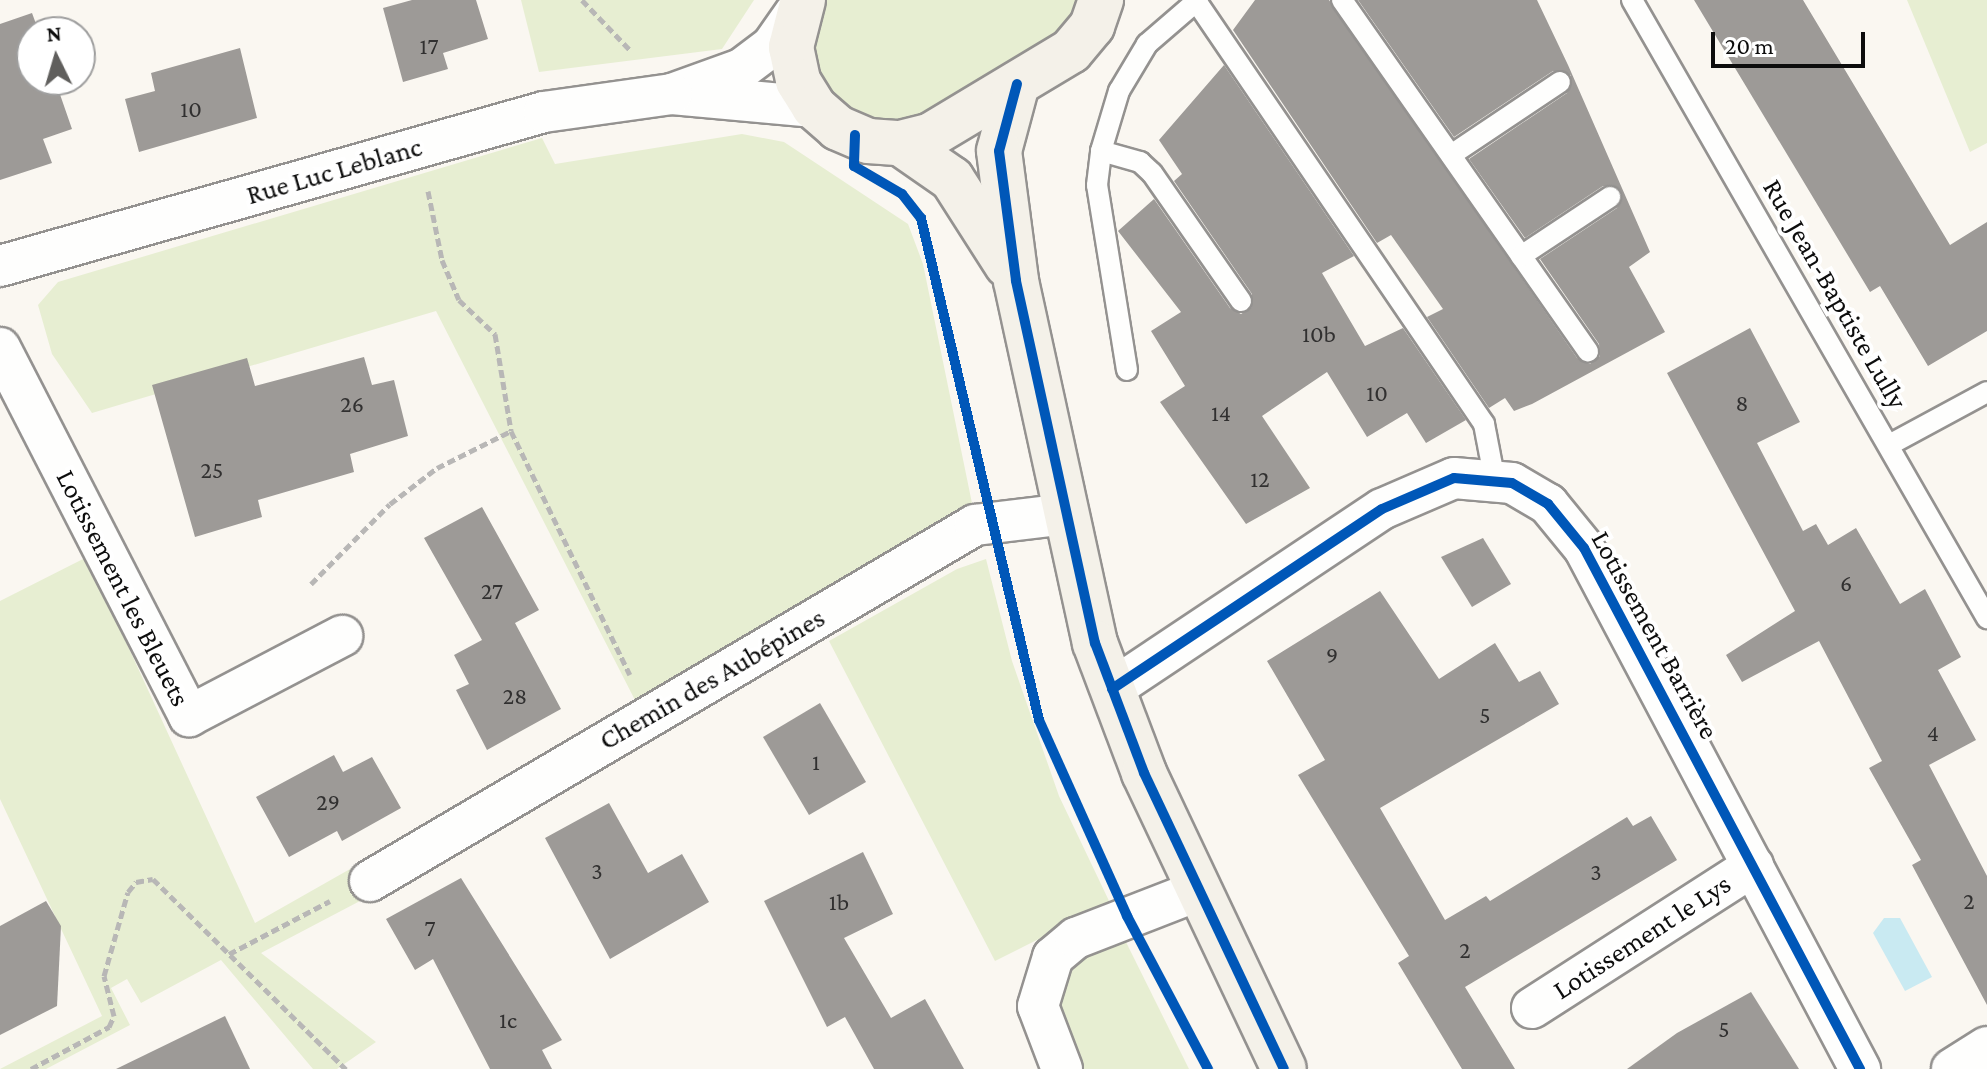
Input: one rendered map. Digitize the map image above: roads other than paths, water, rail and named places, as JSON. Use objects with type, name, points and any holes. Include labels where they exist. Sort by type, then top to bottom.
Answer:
[{"type":"street","points":[[799,7],[791,47],[798,81],[814,107],[838,128],[868,141],[900,143],[931,135],[1071,51],[1092,26],[1101,0]]},
{"type":"street","name":"Rue Luc Leblanc","points":[[0,266],[544,112],[672,94],[741,69],[772,46],[799,7]]},
{"type":"street","points":[[1017,84],[999,151],[1016,281],[1095,643],[1200,890],[1284,1069]]},
{"type":"street","name":"Rue Luc Leblanc","points":[[672,94],[814,107]]},
{"type":"street","points":[[900,143],[952,179],[1016,281]]},
{"type":"street","name":"Lotissement les Bleuets","points":[[0,348],[189,716],[342,636]]},
{"type":"street","name":"Lotissement Barrière","points":[[1112,689],[1382,509],[1454,478],[1512,483],[1548,504],[1584,548],[1860,1069]]},
{"type":"street","name":"Chemin des Aubépines","points":[[370,881],[975,525],[1066,514]]},
{"type":"street","name":"Lotissement le Lys","points":[[1532,1008],[1753,866]]},
{"type":"street","points":[[1062,1069],[1038,1006],[1053,957],[1076,938],[1200,890]]},
{"type":"street","points":[[1952,1069],[1987,1047]]},
{"type":"lane","points":[[1342,0],[1588,351]]},
{"type":"lane","name":"Rue Jean-Baptiste Lully","points":[[1632,0],[1987,618]]},
{"type":"lane","points":[[1127,370],[1097,185],[1101,151],[1119,91],[1147,44],[1197,1],[1484,424],[1495,481]]},
{"type":"lane","points":[[1451,155],[1560,82]]},
{"type":"lane","points":[[1101,151],[1140,162],[1152,173],[1241,301]]},
{"type":"lane","points":[[1521,256],[1610,197]]},
{"type":"lane","points":[[1889,445],[1987,392]]},
{"type":"water","points":[[1884,918],[1900,918],[1932,977],[1905,991],[1873,933]]}]
